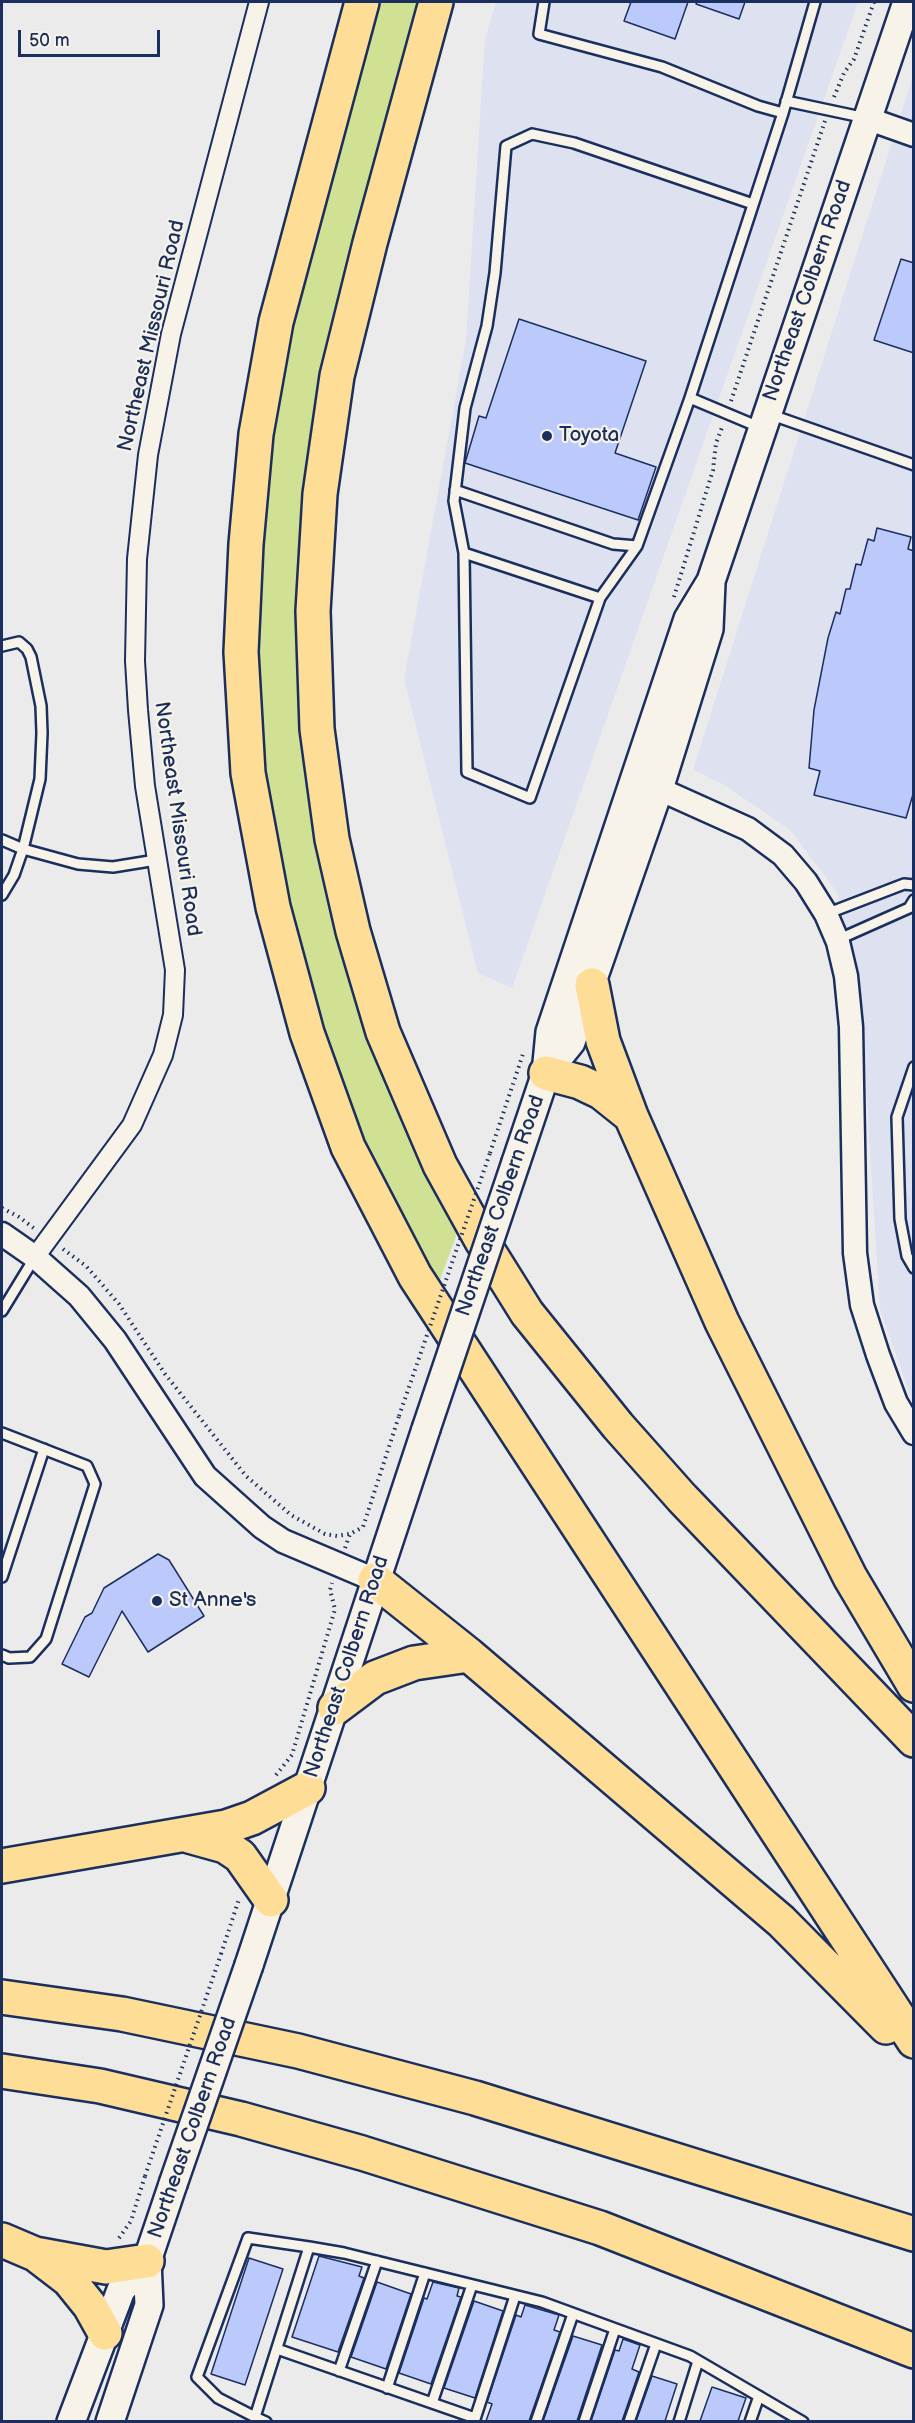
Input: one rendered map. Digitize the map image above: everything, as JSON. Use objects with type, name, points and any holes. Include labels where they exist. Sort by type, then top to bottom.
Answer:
[{"type":"highway","points":[[362,2],[276,322],[255,445],[246,544],[241,652],[248,773],[276,918],[307,1032],[348,1147],[415,1276],[914,2041]]},
{"type":"highway","points":[[436,2],[370,243],[337,376],[320,494],[313,611],[316,729],[332,839],[353,931],[383,1032],[440,1165],[482,1241],[527,1313],[618,1426],[682,1498],[914,1740]]},
{"type":"highway","points":[[592,985],[603,1041],[631,1116],[722,1322],[850,1577],[914,1685]]},
{"type":"highway","points":[[546,1073],[580,1082],[601,1092],[631,1116]]},
{"type":"highway","points":[[375,1580],[469,1655],[781,1921],[872,2011],[914,2057]]},
{"type":"highway","points":[[335,1708],[375,1678],[414,1663],[469,1655]]},
{"type":"highway","points":[[2,1866],[226,1827],[252,1818],[308,1788]]},
{"type":"highway","points":[[183,1835],[225,1846],[240,1856],[256,1897]]},
{"type":"highway","points":[[2,1996],[122,2014],[298,2051],[475,2098],[914,2234]]},
{"type":"highway","points":[[2,2071],[100,2086],[241,2119],[373,2157],[600,2228],[914,2351]]},
{"type":"highway","points":[[2,2240],[35,2254],[106,2267],[147,2261]]},
{"type":"highway","points":[[35,2254],[69,2280],[90,2306],[105,2333]]},
{"type":"main road","name":"Northeast Colbern Road","points":[[110,2421],[149,2305],[147,2261],[249,1965],[256,1897],[308,1788],[375,1580],[546,1073],[550,1032],[688,619],[711,581],[907,2]]},
{"type":"main road","name":"Northeast Colbern Road","points":[[546,1073],[571,1042],[659,789],[709,629],[711,581]]},
{"type":"main road","name":"Northeast Colbern Road","points":[[71,2421],[121,2290],[147,2261]]},
{"type":"street","name":"Northeast Missouri Road","points":[[35,1257],[132,1125],[163,1055],[173,1015],[175,970],[145,786],[135,661],[137,559],[146,466],[171,334],[259,2]]},
{"type":"street","points":[[866,118],[914,135]]},
{"type":"street","points":[[659,789],[748,829],[783,855],[806,882],[826,914],[837,940],[846,976],[851,1027],[855,1253],[862,1305],[896,1403],[914,1433]]},
{"type":"street","points":[[2,1234],[35,1257],[79,1296],[116,1340],[206,1476],[262,1527],[283,1541],[375,1580]]},
{"type":"lane","points":[[544,2],[539,34],[662,67],[758,106],[783,113]]},
{"type":"lane","points":[[753,204],[574,143],[532,134],[506,146],[495,273],[487,326],[465,408],[454,501],[464,554],[467,772],[530,798],[600,598],[637,546],[690,398],[783,113],[815,2]]},
{"type":"lane","points":[[786,101],[866,118]]},
{"type":"lane","points":[[690,398],[726,415],[764,421],[913,462]]},
{"type":"lane","points":[[455,490],[613,544],[637,546]]},
{"type":"lane","points":[[464,554],[600,598]]},
{"type":"lane","points":[[2,646],[19,642],[27,649],[31,657],[41,706],[40,778],[23,849],[14,875],[2,895]]},
{"type":"lane","points":[[2,840],[23,849],[78,864],[113,867],[156,860]]},
{"type":"lane","points":[[826,914],[904,884],[914,885]]},
{"type":"lane","points":[[837,940],[909,908],[914,900]]},
{"type":"lane","points":[[914,1067],[897,1117],[900,1219],[907,1256],[914,1268]]},
{"type":"lane","points":[[2,1311],[35,1257]]},
{"type":"lane","points":[[2,1433],[87,1466],[95,1484],[46,1639],[30,1657],[9,1658],[2,1655]]},
{"type":"lane","points":[[2,1577],[44,1449]]},
{"type":"lane","points":[[266,2421],[218,2398],[197,2377],[248,2238],[309,2247],[377,2261],[515,2295],[573,2314],[698,2361],[802,2421]]},
{"type":"lane","points":[[255,2417],[309,2247]]},
{"type":"lane","points":[[339,2371],[377,2261]]},
{"type":"lane","points":[[387,2388],[425,2273]]},
{"type":"lane","points":[[432,2403],[472,2285]]},
{"type":"lane","points":[[277,2349],[475,2420],[515,2295]]},
{"type":"lane","points":[[536,2421],[573,2314]]},
{"type":"lane","points":[[584,2421],[615,2329]]},
{"type":"lane","points":[[629,2421],[656,2344]]},
{"type":"lane","points":[[679,2421],[698,2361]]},
{"type":"lane","points":[[750,2421],[759,2396]]},
{"type":"path","points":[[672,604],[713,470],[716,443],[829,110],[844,72],[854,59],[874,2]]},
{"type":"path","points":[[2,1208],[19,1217],[86,1266],[119,1304],[165,1374],[246,1476],[291,1515],[325,1534],[337,1536],[350,1534],[363,1527],[528,1041]]},
{"type":"path","points":[[273,1779],[292,1755],[335,1609],[330,1590],[350,1534]]},
{"type":"path","points":[[145,2176],[221,1954],[256,1897]]},
{"type":"shaded area","points":[[496,2],[858,2],[512,988],[478,973],[404,679],[466,341],[485,39]]},
{"type":"shaded area","points":[[913,76],[913,1403],[880,1309],[860,991],[837,892],[790,830],[726,786],[693,770]]},
{"type":"green space","points":[[372,2],[423,2],[345,288],[312,807],[459,1228],[437,1288],[384,1189],[349,1111],[288,924],[254,724],[262,468],[287,328]]},
{"type":"building","points":[[631,2],[688,2],[675,39],[624,21]]},
{"type":"building","points":[[697,2],[745,2],[739,19],[696,4]]},
{"type":"building","points":[[901,259],[914,263],[914,353],[874,340]]},
{"type":"building","name":"Toyota","points":[[519,319],[646,361],[615,453],[656,467],[638,520],[465,463],[479,416],[486,418]]},
{"type":"building","points":[[877,528],[911,537],[908,549],[914,551],[914,791],[906,818],[814,795],[820,771],[809,768],[814,710],[828,638],[836,612],[840,614],[846,589],[850,589],[856,564],[861,565],[868,539],[874,541]]},
{"type":"building","points":[[158,1554],[169,1560],[204,1616],[148,1652],[122,1611],[89,1677],[62,1664],[85,1617],[92,1613],[104,1588]]},
{"type":"building","points":[[319,2256],[362,2267],[359,2276],[364,2278],[338,2352],[292,2337]]},
{"type":"building","points":[[249,2258],[283,2269],[245,2385],[211,2374]]},
{"type":"building","points":[[377,2282],[411,2294],[386,2369],[351,2357]]},
{"type":"building","points":[[433,2282],[459,2288],[457,2296],[461,2297],[431,2384],[399,2373],[424,2298],[427,2299]]},
{"type":"building","points":[[474,2301],[503,2311],[475,2398],[444,2388]]},
{"type":"building","points":[[525,2305],[559,2315],[554,2330],[560,2332],[529,2421],[486,2421],[492,2404],[487,2402],[516,2315],[521,2317]]},
{"type":"building","points":[[573,2336],[602,2345],[577,2421],[543,2421]]},
{"type":"building","points":[[623,2339],[640,2345],[632,2369],[639,2372],[622,2421],[591,2421],[615,2350],[619,2351]]},
{"type":"building","points":[[652,2376],[677,2384],[665,2421],[636,2421]]},
{"type":"building","points":[[712,2387],[746,2398],[738,2421],[700,2421]]},
{"type":"place","name":"Toyota","points":[[547,436]]},
{"type":"place","name":"St Anne's","points":[[157,1601]]}]
